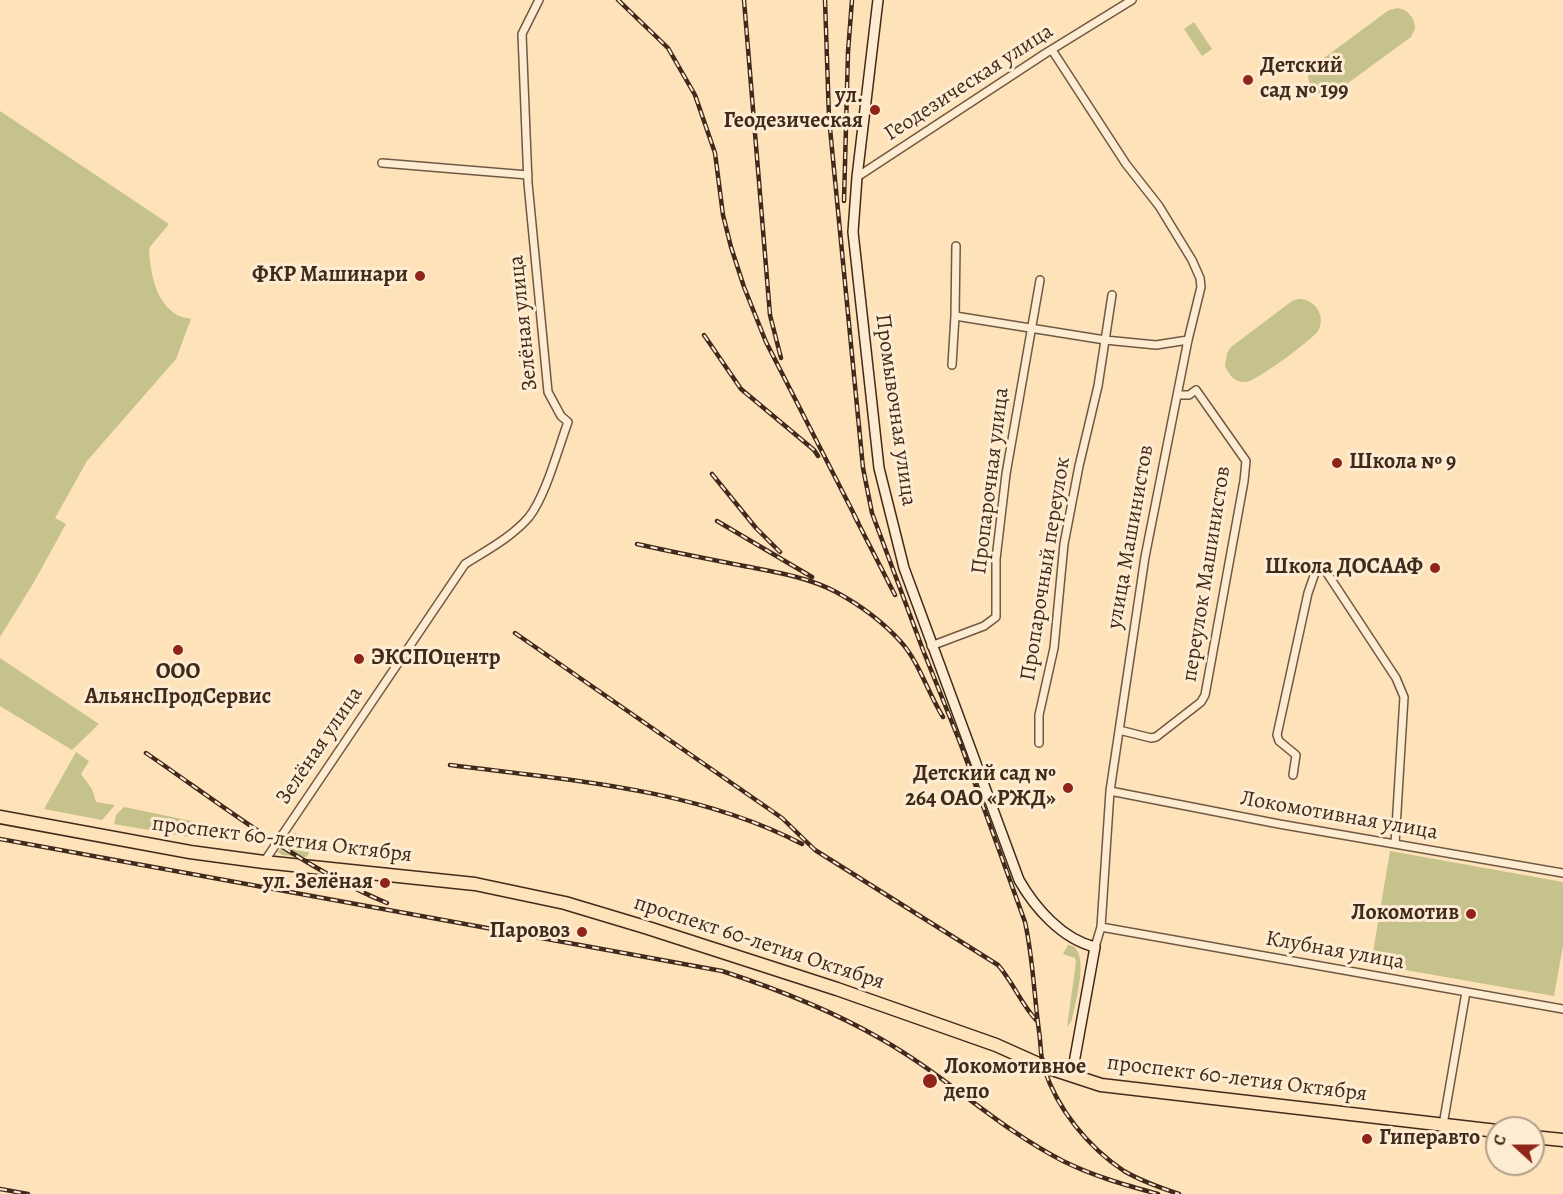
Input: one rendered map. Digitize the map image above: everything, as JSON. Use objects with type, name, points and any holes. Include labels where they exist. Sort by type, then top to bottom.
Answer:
[{"type":"highway","name":"проспект 60-летия Октября","points":[[0,817],[161,847],[264,862],[475,884],[565,903],[837,989],[990,1043],[1043,1066],[1101,1085],[1485,1130]]},
{"type":"highway","points":[[1545,1138],[1563,1140]]},
{"type":"street","name":"Зелёная улица","points":[[264,862],[465,564],[514,531],[530,516],[540,497],[568,422],[561,416],[548,392],[528,175],[522,34],[539,0]]},
{"type":"street","name":"Промывочная улица","points":[[878,0],[857,177],[853,246],[879,468],[901,560],[1019,880],[1029,897],[1060,930],[1082,944],[1095,947]]},
{"type":"street","name":"Геодезическая улица","points":[[857,177],[1132,0]]},
{"type":"street","name":"улица Машинистов","points":[[1052,50],[1126,164],[1159,206],[1192,260],[1200,278],[1201,287],[1188,340],[1145,557],[1110,791],[1101,927],[1095,947],[1072,1074]]},
{"type":"street","points":[[382,163],[528,175]]},
{"type":"street","points":[[952,365],[956,246]]},
{"type":"street","name":"Пропарочная улица","points":[[931,646],[984,626],[996,617],[996,559],[1006,474],[1040,280]]},
{"type":"street","name":"Пропарочный переулок","points":[[1039,743],[1040,715],[1053,648],[1064,544],[1098,386],[1112,295]]},
{"type":"street","points":[[955,316],[1031,330],[1105,340],[1156,345],[1188,340]]},
{"type":"street","name":"переулок Машинистов","points":[[1119,730],[1155,737],[1201,702],[1207,687],[1240,504],[1246,461],[1196,390],[1189,395],[1178,395]]},
{"type":"street","points":[[1293,775],[1296,755],[1279,741],[1277,735],[1308,593],[1315,573],[1319,569],[1325,570],[1396,678],[1404,697],[1395,844]]},
{"type":"street","name":"Локомотивная улица","points":[[1110,791],[1563,873]]},
{"type":"street","name":"Клубная улица","points":[[1101,927],[1563,1009]]},
{"type":"street","points":[[1443,1125],[1466,992]]},
{"type":"shaded area","points":[[1398,8],[1408,13],[1414,21],[1415,29],[1411,37],[1333,94],[1324,97],[1313,89],[1308,78],[1309,69],[1389,10]]},
{"type":"shaded area","points":[[1194,22],[1212,49],[1202,56],[1184,29]]},
{"type":"shaded area","points":[[0,111],[169,224],[149,248],[152,276],[163,302],[178,316],[191,319],[176,359],[87,461],[55,518],[66,524],[0,637]]},
{"type":"shaded area","points":[[1298,299],[1309,301],[1317,309],[1321,320],[1318,331],[1283,360],[1251,380],[1242,382],[1233,378],[1225,366],[1227,353],[1231,347],[1292,301]]},
{"type":"shaded area","points":[[0,658],[99,724],[72,750],[0,706]]},
{"type":"shaded area","points":[[76,752],[89,761],[81,774],[92,789],[96,802],[115,805],[102,820],[44,809]]},
{"type":"shaded area","points":[[124,807],[211,825],[206,837],[189,837],[114,824],[116,815]]},
{"type":"shaded area","points":[[295,833],[310,850],[307,857],[282,855],[278,852],[287,837]]},
{"type":"shaded area","name":"Локомотив","points":[[1390,851],[1563,882],[1563,946],[1554,996],[1371,964]]},
{"type":"shaded area","points":[[1068,945],[1075,948],[1081,965],[1072,1020],[1067,1027],[1076,962],[1075,958],[1063,954]]},
{"type":"railway","points":[[618,0],[668,48],[695,95],[715,153],[723,215],[744,287],[766,342],[858,522]]},
{"type":"railway","points":[[744,0],[770,315],[781,358]]},
{"type":"railway","points":[[825,0],[829,118],[863,468],[872,513],[961,745],[1025,922],[1032,963],[1042,1059],[1050,1083],[1075,1126],[1098,1151],[1137,1178],[1179,1194]]},
{"type":"railway","points":[[844,201],[848,52],[852,0]]},
{"type":"railway","points":[[704,335],[741,389],[814,450],[818,456]]},
{"type":"railway","points":[[712,474],[756,528],[780,552]]},
{"type":"railway","points":[[854,515],[895,595]]},
{"type":"railway","points":[[717,521],[812,577]]},
{"type":"railway","points":[[637,544],[814,582],[854,602],[871,614],[901,642],[913,659],[943,717]]},
{"type":"railway","points":[[515,633],[782,818],[815,850],[998,965],[1037,1021]]},
{"type":"railway","points":[[146,753],[293,854],[355,889],[387,903]]},
{"type":"railway","points":[[450,765],[585,782],[674,798],[761,825],[802,844]]},
{"type":"railway","points":[[0,839],[722,971],[803,1001],[881,1039],[905,1053],[1016,1133],[1063,1161],[1121,1184],[1158,1194]]},
{"type":"railway","points":[[0,1189],[28,1194]]},
{"type":"place","name":"Детский сад № 199","points":[[1248,80]]},
{"type":"place","name":"ул. Геодезическая","points":[[875,110]]},
{"type":"place","name":"ФКР Машинари","points":[[420,276]]},
{"type":"place","name":"Школа № 9","points":[[1337,463]]},
{"type":"place","name":"Школа ДОСААФ","points":[[1435,568]]},
{"type":"place","name":"ООО АльянсПродСервис","points":[[178,650]]},
{"type":"place","name":"ЭКСПОцентр","points":[[359,659]]},
{"type":"place","name":"Детский сад № 264 ОАО «РЖД»","points":[[1068,788]]},
{"type":"place","name":"ул. Зелёная","points":[[385,883]]},
{"type":"place","name":"Локомотив","points":[[1471,914]]},
{"type":"place","name":"Паровоз","points":[[582,932]]},
{"type":"place","name":"Локомотивное депо","points":[[930,1081]]},
{"type":"place","name":"Гиперавто","points":[[1367,1139]]}]
